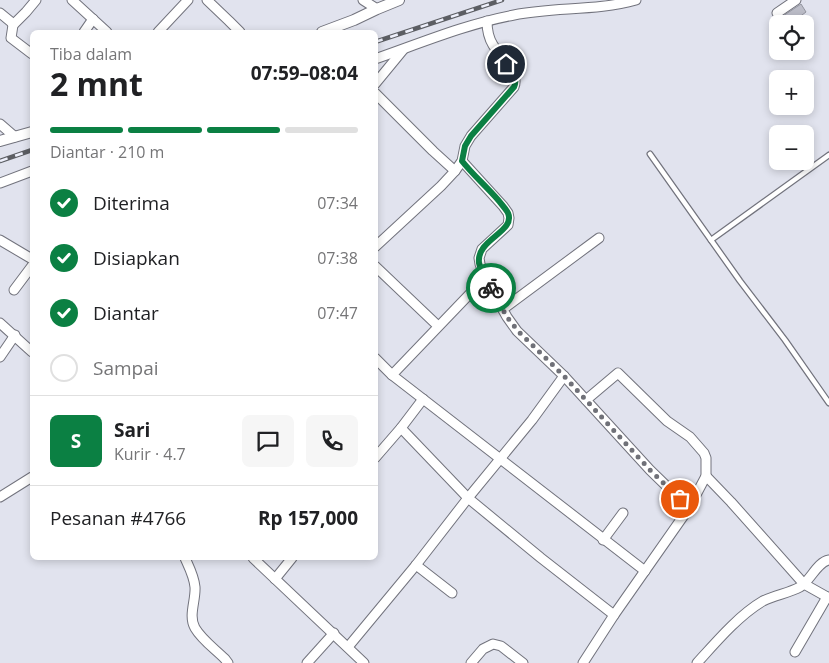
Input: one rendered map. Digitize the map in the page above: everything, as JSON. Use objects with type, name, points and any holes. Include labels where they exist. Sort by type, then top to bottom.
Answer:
[{"type":"street","points":[[30,52],[12,38],[11,34],[13,25],[36,0]]},
{"type":"street","points":[[72,0],[105,30]]},
{"type":"street","points":[[160,30],[188,0]]},
{"type":"street","points":[[207,0],[238,30]]},
{"type":"street","points":[[363,0],[376,9]]},
{"type":"street","points":[[327,30],[399,0]]},
{"type":"street","points":[[378,58],[486,21],[528,12],[604,6],[636,0]]},
{"type":"street","points":[[777,13],[796,0]]},
{"type":"street","points":[[0,14],[13,25]]},
{"type":"street","points":[[85,30],[93,19]]},
{"type":"street","points":[[378,244],[456,171],[462,161],[465,146],[471,136],[516,83],[514,73],[493,45],[486,21]]},
{"type":"street","points":[[378,80],[403,50]]},
{"type":"street","points":[[378,96],[433,151],[456,171]]},
{"type":"street","points":[[0,124],[15,137]]},
{"type":"street","points":[[0,141],[30,133]]},
{"type":"street","points":[[462,161],[508,213],[508,225],[486,244],[480,253],[480,264],[485,278],[503,309],[518,331],[564,376],[650,470],[689,508]]},
{"type":"street","points":[[0,183],[30,173]]},
{"type":"street","points":[[503,309],[599,238]]},
{"type":"street","points":[[0,240],[30,258]]},
{"type":"street","points":[[14,290],[30,269]]},
{"type":"street","points":[[378,269],[438,326]]},
{"type":"street","points":[[392,375],[485,278]]},
{"type":"street","points":[[0,323],[30,350]]},
{"type":"street","points":[[0,357],[14,335]]},
{"type":"street","points":[[378,364],[645,571]]},
{"type":"street","points":[[583,663],[689,508],[706,476],[706,458],[696,443],[667,421],[620,374],[617,374],[586,400]]},
{"type":"street","points":[[348,647],[532,420],[564,376]]},
{"type":"street","points":[[378,455],[423,399]]},
{"type":"street","points":[[401,428],[468,498],[614,616]]},
{"type":"street","points":[[706,476],[804,584],[828,598],[795,652]]},
{"type":"street","points":[[0,497],[30,478]]},
{"type":"street","points":[[603,540],[623,513]]},
{"type":"street","points":[[186,560],[195,584],[192,614],[195,628],[228,663]]},
{"type":"street","points":[[255,560],[364,663]]},
{"type":"street","points":[[275,579],[290,560]]},
{"type":"street","points":[[701,662],[724,633],[753,608],[768,599],[804,584],[821,563],[829,560]]},
{"type":"street","points":[[416,565],[452,593]]},
{"type":"street","points":[[307,663],[334,634]]},
{"type":"street","points":[[471,663],[482,649],[493,644],[501,646],[523,663]]},
{"type":"lane","points":[[650,154],[829,403]]},
{"type":"lane","points":[[711,240],[829,155]]},
{"type":"building","points":[[801,4],[806,12],[802,15],[784,15]]},
{"type":"railway","points":[[378,41],[502,0]]},
{"type":"railway","points":[[0,161],[30,151]]},
{"type":"way so far","points":[[491,288],[507,317],[518,331],[564,376],[650,470],[680,499]]},
{"type":"route","points":[[491,288],[482,271],[479,258],[480,253],[486,244],[508,225],[508,213],[462,161],[465,146],[471,136],[516,83],[514,73],[506,64]]}]
